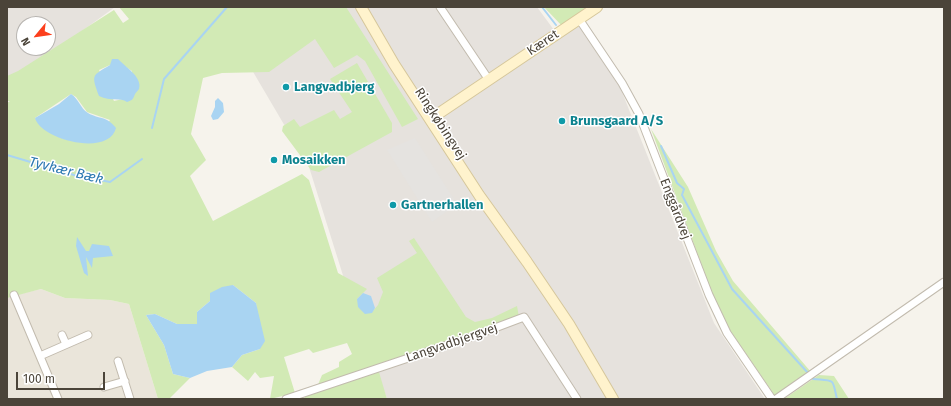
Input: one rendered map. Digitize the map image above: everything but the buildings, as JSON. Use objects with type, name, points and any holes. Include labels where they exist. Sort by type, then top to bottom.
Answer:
[{"type":"street","name":"Ringkøbingvej","points":[[361,7],[394,64],[471,183],[569,324],[613,399]]},
{"type":"street","points":[[440,7],[489,80]]},
{"type":"street","name":"Kæret","points":[[435,116],[597,7]]},
{"type":"street","name":"Enggårdvej","points":[[579,19],[622,83],[639,114],[709,295],[727,333],[772,399]]},
{"type":"street","name":"Ringkøbingvej","points":[[371,23],[391,48],[488,198],[504,229]]},
{"type":"street","points":[[776,399],[944,282]]},
{"type":"street","points":[[14,295],[58,399]]},
{"type":"street","name":"Langvadbjergvej","points":[[286,399],[471,337],[524,317],[577,399]]},
{"type":"street","points":[[62,335],[66,344]]},
{"type":"street","points":[[40,356],[88,335]]},
{"type":"street","points":[[118,361],[130,399]]},
{"type":"street","points":[[104,387],[124,381]]},
{"type":"shaded area","points":[[7,7],[115,7],[56,50],[56,16],[16,16],[16,56],[48,56],[23,74],[7,79]]},
{"type":"shaded area","points":[[300,7],[537,7],[554,30],[573,18],[620,87],[714,323],[765,399],[387,399],[346,285],[309,167],[239,48]]},
{"type":"shaded area","points":[[415,138],[457,204],[432,222],[387,150]]},
{"type":"shaded area","points":[[41,289],[65,298],[110,300],[129,304],[158,399],[7,399],[7,297]]},
{"type":"green space","points":[[119,7],[346,7],[418,119],[402,127],[365,61],[357,55],[334,68],[315,39],[269,72],[222,73],[203,78],[191,134],[206,160],[190,176],[213,221],[302,174],[309,180],[338,273],[367,289],[357,299],[372,312],[378,305],[383,292],[377,278],[417,253],[409,241],[414,238],[466,317],[475,322],[492,318],[517,306],[519,317],[472,335],[467,334],[420,352],[317,387],[322,375],[339,367],[339,362],[352,354],[347,343],[313,353],[309,349],[284,357],[295,393],[270,399],[274,376],[260,378],[255,372],[248,381],[232,367],[242,355],[260,349],[256,303],[233,285],[197,312],[198,324],[177,324],[155,314],[146,315],[164,345],[173,374],[190,378],[169,399],[158,399],[129,304],[110,300],[65,298],[41,289],[7,298],[7,103],[10,101],[7,101],[7,76],[42,56],[56,56],[56,47],[114,10],[123,23],[129,19]],"holes":[[[110,65],[124,66],[132,71],[123,99],[114,101],[99,70]],[[71,94],[76,97],[87,112],[110,120],[94,143],[61,138],[47,130],[35,118]]]},
{"type":"green space","points":[[544,7],[585,7],[585,8],[563,27]]},
{"type":"green space","points":[[357,63],[392,123],[392,132],[319,172],[311,170],[282,131],[283,126],[294,119],[300,127],[334,110],[340,119],[352,112],[330,79]]},
{"type":"green space","points":[[651,129],[688,187],[716,251],[733,281],[811,372],[775,396],[731,332],[712,293]]},
{"type":"green space","points":[[379,372],[387,399],[305,399],[304,395]]},
{"type":"green space","points":[[819,375],[834,376],[849,399],[784,399]]},
{"type":"water","points":[[112,59],[118,59],[136,76],[138,80],[139,89],[132,99],[127,102],[107,99],[99,96],[94,79],[95,76],[110,65]]},
{"type":"water","points":[[71,94],[88,113],[106,119],[116,128],[111,137],[101,142],[75,142],[49,133],[40,126],[35,118],[59,104]]},
{"type":"water","points":[[218,98],[223,103],[224,112],[218,119],[213,120],[211,116],[215,107],[215,101]]},
{"type":"water","points":[[77,237],[86,251],[89,251],[92,244],[109,246],[113,256],[93,258],[92,268],[86,257],[88,276],[84,273],[76,246]]},
{"type":"water","points":[[233,285],[256,303],[265,341],[260,349],[242,355],[232,367],[207,371],[190,378],[173,374],[164,345],[146,315],[155,314],[177,324],[197,324],[197,312],[210,301],[210,293],[222,287]]},
{"type":"water","points":[[363,293],[371,296],[375,308],[372,313],[365,314],[358,307],[357,299]]},
{"type":"waterway","name":"Tyvkær Bæk","points":[[152,128],[164,79],[227,7]]},
{"type":"waterway","points":[[542,7],[556,25]]},
{"type":"waterway","points":[[661,146],[677,183],[684,189],[682,195],[732,289],[808,373]]},
{"type":"waterway","name":"Tyvkær Bæk","points":[[7,155],[74,175],[110,182],[142,159]]},
{"type":"waterway","points":[[813,379],[832,382],[837,399]]},
{"type":"place","name":"Langvadbjerg","points":[[286,87]]},
{"type":"place","name":"Brunsgaard A/S","points":[[562,121]]},
{"type":"place","name":"Mosaikken","points":[[274,160]]},
{"type":"place","name":"Gartnerhallen","points":[[393,205]]}]
